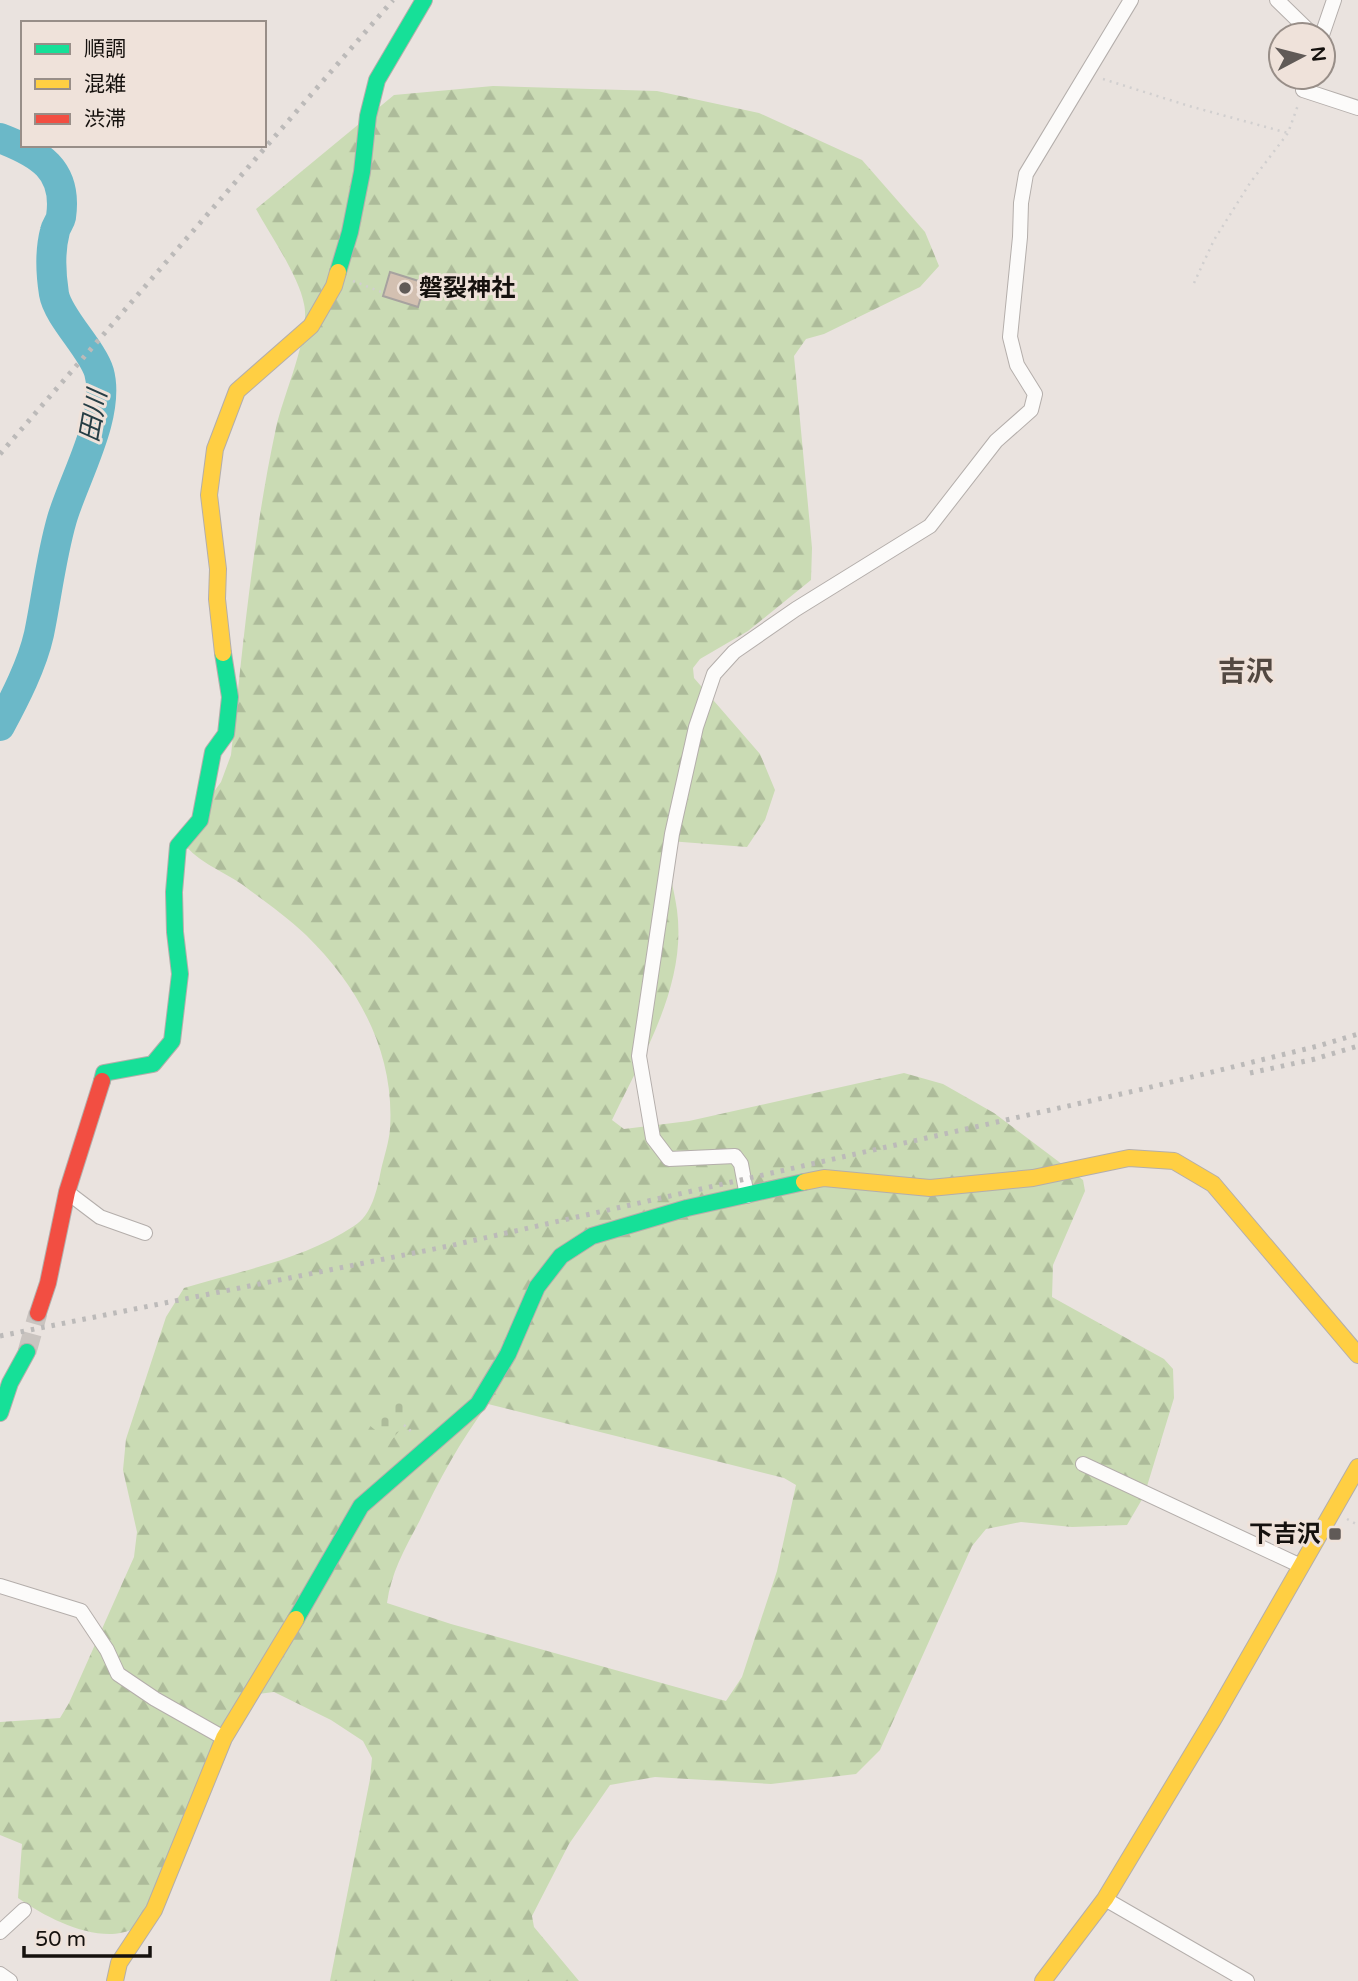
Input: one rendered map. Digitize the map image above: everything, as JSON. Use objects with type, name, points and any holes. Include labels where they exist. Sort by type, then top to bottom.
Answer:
[{"type":"street","points":[[38,1313],[48,1283],[67,1192],[104,1073],[153,1064],[172,1041],[180,974],[174,891],[178,846],[200,820],[212,752],[226,734],[230,696],[221,643],[217,599],[218,569],[209,495],[215,449],[237,391],[311,326],[334,286],[350,232],[362,172],[368,117],[377,80],[424,0]]},
{"type":"street","points":[[747,1196],[741,1164],[735,1156],[669,1159],[653,1138],[639,1056],[672,834],[696,727],[713,674],[734,652],[796,609],[930,526],[996,441],[1031,410],[1035,394],[1017,365],[1010,337],[1021,203],[1026,174],[1131,0]]},
{"type":"street","points":[[1277,0],[1299,21]]},
{"type":"street","points":[[1327,21],[1334,0]]},
{"type":"street","points":[[1323,91],[1358,108]]},
{"type":"street","points":[[115,1981],[119,1963],[154,1910],[224,1738],[331,1561],[361,1506],[478,1404],[508,1354],[537,1287],[561,1256],[592,1236],[687,1208],[824,1178],[930,1188],[1033,1178],[1129,1158],[1174,1161],[1213,1184],[1358,1355]]},
{"type":"street","points":[[67,1192],[100,1217],[145,1233]]},
{"type":"street","points":[[0,1413],[10,1383],[27,1352]]},
{"type":"street","points":[[1083,1464],[1301,1566]]},
{"type":"street","points":[[1043,1981],[1105,1899],[1358,1467]]},
{"type":"street","points":[[0,1586],[81,1611],[107,1650],[118,1674],[155,1699],[224,1738]]},
{"type":"street","points":[[1105,1899],[1247,1981]]},
{"type":"street","points":[[0,1932],[24,1910]]},
{"type":"street","points":[[0,1974],[10,1981]]},
{"type":"path","points":[[1087,73],[1189,106],[1288,133]]},
{"type":"path","points":[[1195,283],[1214,240],[1250,183],[1288,133],[1303,91]]},
{"type":"path","points":[[365,285],[384,293]]},
{"type":"green space","points":[[493,86],[657,91],[759,113],[862,160],[925,232],[939,266],[920,287],[824,334],[806,339],[794,356],[812,548],[811,580],[748,631],[700,659],[693,668],[694,678],[760,754],[775,790],[765,820],[747,847],[669,841],[664,846],[677,910],[675,965],[660,1019],[612,1120],[624,1129],[689,1121],[904,1073],[943,1084],[994,1113],[1083,1180],[1085,1191],[1053,1265],[1052,1297],[1164,1359],[1173,1369],[1174,1398],[1144,1496],[1127,1525],[1072,1527],[1021,1522],[986,1529],[972,1546],[880,1750],[856,1774],[771,1784],[655,1777],[610,1785],[569,1844],[532,1916],[534,1927],[579,1981],[330,1981],[372,1758],[363,1741],[331,1720],[274,1692],[258,1694],[231,1732],[139,1927],[115,1934],[87,1931],[51,1918],[28,1905],[18,1898],[22,1844],[0,1835],[0,1722],[60,1718],[134,1557],[137,1532],[123,1470],[126,1439],[166,1317],[184,1288],[293,1256],[354,1226],[365,1215],[373,1201],[388,1144],[390,1101],[386,1074],[380,1048],[357,999],[325,955],[299,928],[243,885],[200,859],[180,838],[221,782],[231,755],[249,590],[268,468],[276,428],[304,332],[304,304],[301,293],[290,268],[256,209],[394,95]],"holes":[[[488,1404],[784,1478],[796,1485],[777,1571],[742,1677],[726,1701],[451,1624],[387,1603],[395,1571],[434,1491],[450,1461]]]},
{"type":"green space","points":[[397,1391],[418,1408],[390,1442],[369,1425]]},
{"type":"building","name":"磐裂神社","points":[[390,272],[425,283],[418,307],[383,296]]},
{"type":"waterway","name":"田川","points":[[0,138],[27,150],[48,165],[60,187],[61,217],[53,238],[52,254],[54,294],[62,313],[95,363],[101,389],[96,427],[58,533],[36,646],[0,726]]},
{"type":"tunnel","points":[[27,1352],[38,1313]]},
{"type":"railway","points":[[266,147],[393,0]]},
{"type":"railway","points":[[0,454],[266,147]]},
{"type":"railway","points":[[0,1336],[449,1246],[1143,1089],[1358,1034]]},
{"type":"railway","points":[[1250,1073],[1315,1059],[1358,1046]]},
{"type":"traffic: fast","points":[[338,272],[350,232],[362,172],[368,116],[377,80],[424,0]]},
{"type":"traffic: fast","points":[[102,1081],[104,1073],[153,1064],[172,1041],[180,974],[174,892],[178,846],[200,820],[213,752],[226,734],[230,697],[223,653]]},
{"type":"traffic: fast","points":[[296,1619],[361,1506],[478,1404],[508,1354],[537,1287],[561,1256],[592,1236],[687,1208],[804,1182]]},
{"type":"traffic: fast","points":[[0,1413],[10,1383],[27,1352]]},
{"type":"traffic: slow","points":[[223,653],[217,599],[218,569],[209,495],[215,449],[237,391],[311,326],[334,286],[338,272]]},
{"type":"traffic: slow","points":[[804,1182],[824,1178],[930,1188],[1033,1178],[1129,1158],[1174,1161],[1213,1184],[1358,1355]]},
{"type":"traffic: slow","points":[[1043,1981],[1105,1899],[1214,1718],[1358,1467]]},
{"type":"traffic: slow","points":[[115,1981],[119,1963],[154,1910],[224,1738],[296,1619]]},
{"type":"traffic: jam","points":[[38,1313],[48,1283],[67,1192],[102,1081]]},
{"type":"place","name":"磐裂神社","points":[[405,288]]},
{"type":"place","name":"下吉沢","points":[[1335,1534]]},
{"type":"district","name":"吉沢","points":[[1246,671]]}]
